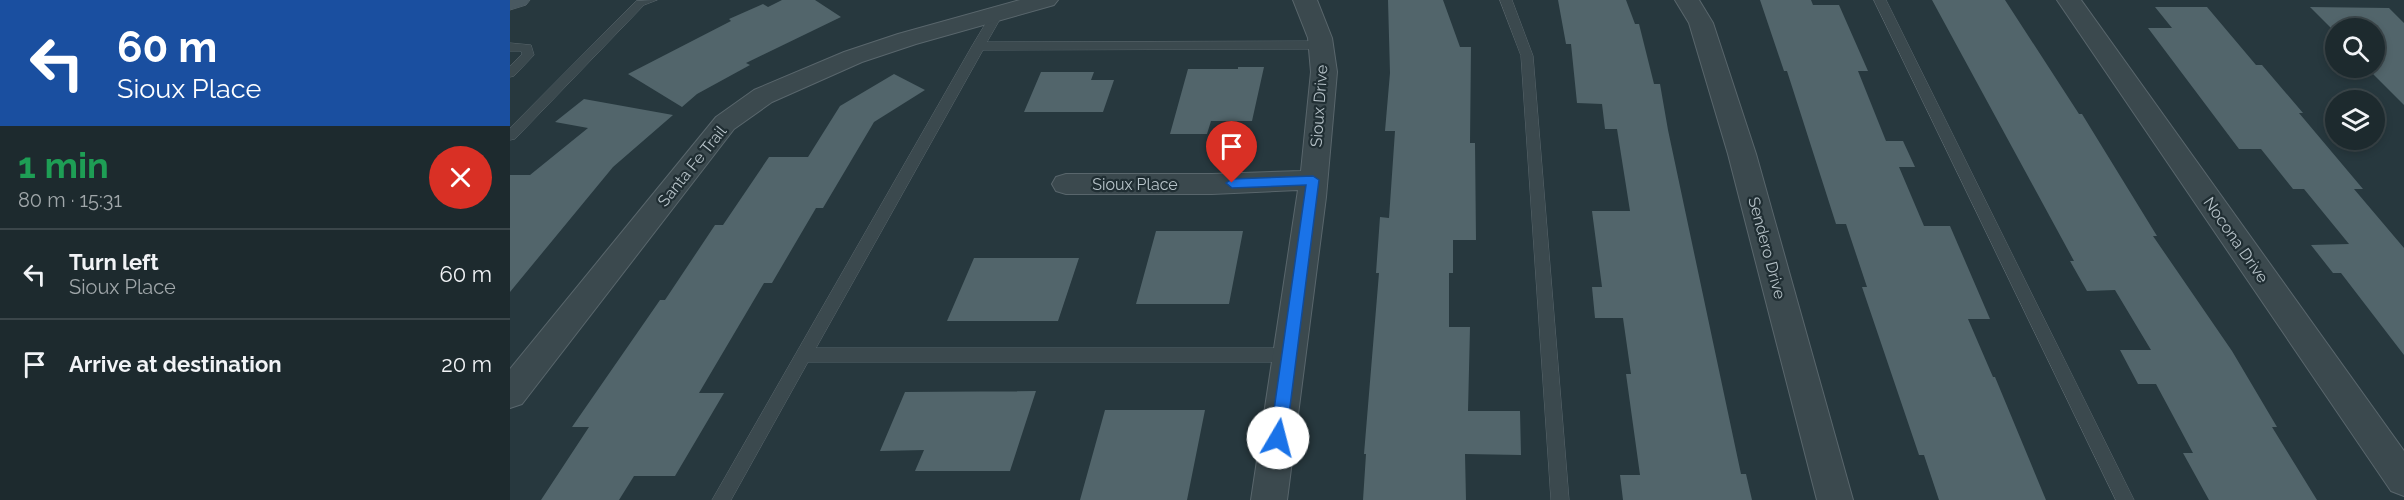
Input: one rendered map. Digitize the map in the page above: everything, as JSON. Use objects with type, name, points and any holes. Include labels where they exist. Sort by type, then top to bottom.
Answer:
[{"type":"main road","points":[[510,2],[517,0]]},
{"type":"street","name":"Santa Fe Trail","points":[[510,394],[725,123],[763,96],[822,70],[907,39],[1046,0]]},
{"type":"street","name":"Sioux Drive","points":[[1269,500],[1313,180],[1324,72],[1320,45],[1311,11],[1305,0]]},
{"type":"street","name":"Sendero Drive","points":[[1687,0],[1701,23],[1739,143],[1835,500]]},
{"type":"street","name":"Nocona Drive","points":[[2069,0],[2404,480]]},
{"type":"street","name":"Sioux Place","points":[[1066,184],[1212,184],[1313,180]]},
{"type":"lane","points":[[510,136],[640,3],[651,0]]},
{"type":"lane","points":[[1506,0],[1527,56],[1560,500]]},
{"type":"lane","points":[[1880,0],[2125,500]]},
{"type":"lane","points":[[721,500],[997,14]]},
{"type":"lane","points":[[978,46],[1320,45]]},
{"type":"lane","points":[[510,47],[527,48],[528,55],[510,73]]},
{"type":"lane","points":[[803,355],[1290,355]]},
{"type":"building","points":[[782,0],[815,0],[841,17],[746,63],[750,65],[697,94],[682,107],[628,74],[731,21],[729,19],[763,4],[768,7]]},
{"type":"building","points":[[1388,0],[1443,0],[1460,47],[1471,47],[1470,143],[1475,143],[1476,240],[1453,240],[1453,273],[1449,273],[1449,327],[1470,327],[1468,411],[1520,411],[1521,455],[1465,454],[1466,500],[1363,500],[1366,454],[1364,454],[1379,273],[1376,273],[1380,217],[1389,218],[1395,131],[1385,131],[1390,73]]},
{"type":"building","points":[[1558,0],[1626,0],[1635,24],[1639,24],[1654,84],[1660,84],[1741,474],[1746,474],[1752,500],[1623,500],[1620,475],[1640,475],[1626,374],[1631,374],[1623,318],[1595,318],[1592,287],[1602,287],[1592,211],[1630,211],[1617,129],[1605,129],[1602,104],[1577,103],[1571,44],[1566,44]]},
{"type":"building","points":[[1760,0],[1811,0],[1813,5],[1839,5],[1868,71],[1858,71],[1886,141],[1903,141],[1915,167],[1899,167],[1924,226],[1950,226],[1990,319],[1968,319],[1993,377],[1995,377],[2046,500],[1939,500],[1924,455],[1919,455],[1862,287],[1867,287],[1846,224],[1836,224],[1787,71],[1784,71]]},
{"type":"building","points":[[1932,0],[2005,0],[2079,114],[2082,114],[2157,236],[2153,236],[2232,351],[2277,427],[2272,427],[2317,500],[2209,500],[2183,453],[2193,453],[2156,384],[2138,384],[2120,350],[2151,350],[2115,290],[2087,291],[2070,261],[2074,261]]},
{"type":"building","points":[[2155,7],[2207,7],[2256,65],[2262,65],[2303,113],[2299,113],[2325,144],[2325,150],[2330,150],[2363,189],[2354,189],[2404,248],[2404,355],[2341,273],[2333,273],[2311,245],[2349,244],[2304,189],[2293,189],[2261,149],[2239,149],[2148,28],[2172,28]]},
{"type":"building","points":[[2310,7],[2389,8],[2404,23],[2404,105],[2377,78],[2385,78],[2385,18],[2325,18],[2325,22]]},
{"type":"building","points":[[1238,67],[1264,67],[1252,121],[1211,121],[1207,134],[1170,134],[1188,69],[1238,69]]},
{"type":"building","points":[[1041,72],[1094,72],[1091,80],[1114,80],[1103,112],[1024,112]]},
{"type":"building","points":[[894,74],[925,90],[874,122],[823,208],[816,208],[772,283],[764,283],[699,393],[724,393],[675,476],[634,476],[619,500],[541,500],[589,427],[572,427],[660,300],[665,300],[715,225],[723,225],[769,157],[808,157],[840,106]]},
{"type":"building","points":[[584,99],[673,115],[613,167],[510,292],[510,175],[530,175],[588,128],[555,122]]},
{"type":"building","points":[[1156,231],[1243,231],[1229,304],[1136,304]]},
{"type":"building","points":[[974,258],[1079,258],[1058,321],[947,321]]},
{"type":"building","points":[[1036,391],[1010,471],[915,471],[924,450],[880,451],[905,392]]},
{"type":"building","points":[[1105,410],[1205,410],[1187,500],[1080,500]]},
{"type":"route","points":[[1232,183],[1313,180],[1278,438]]}]
